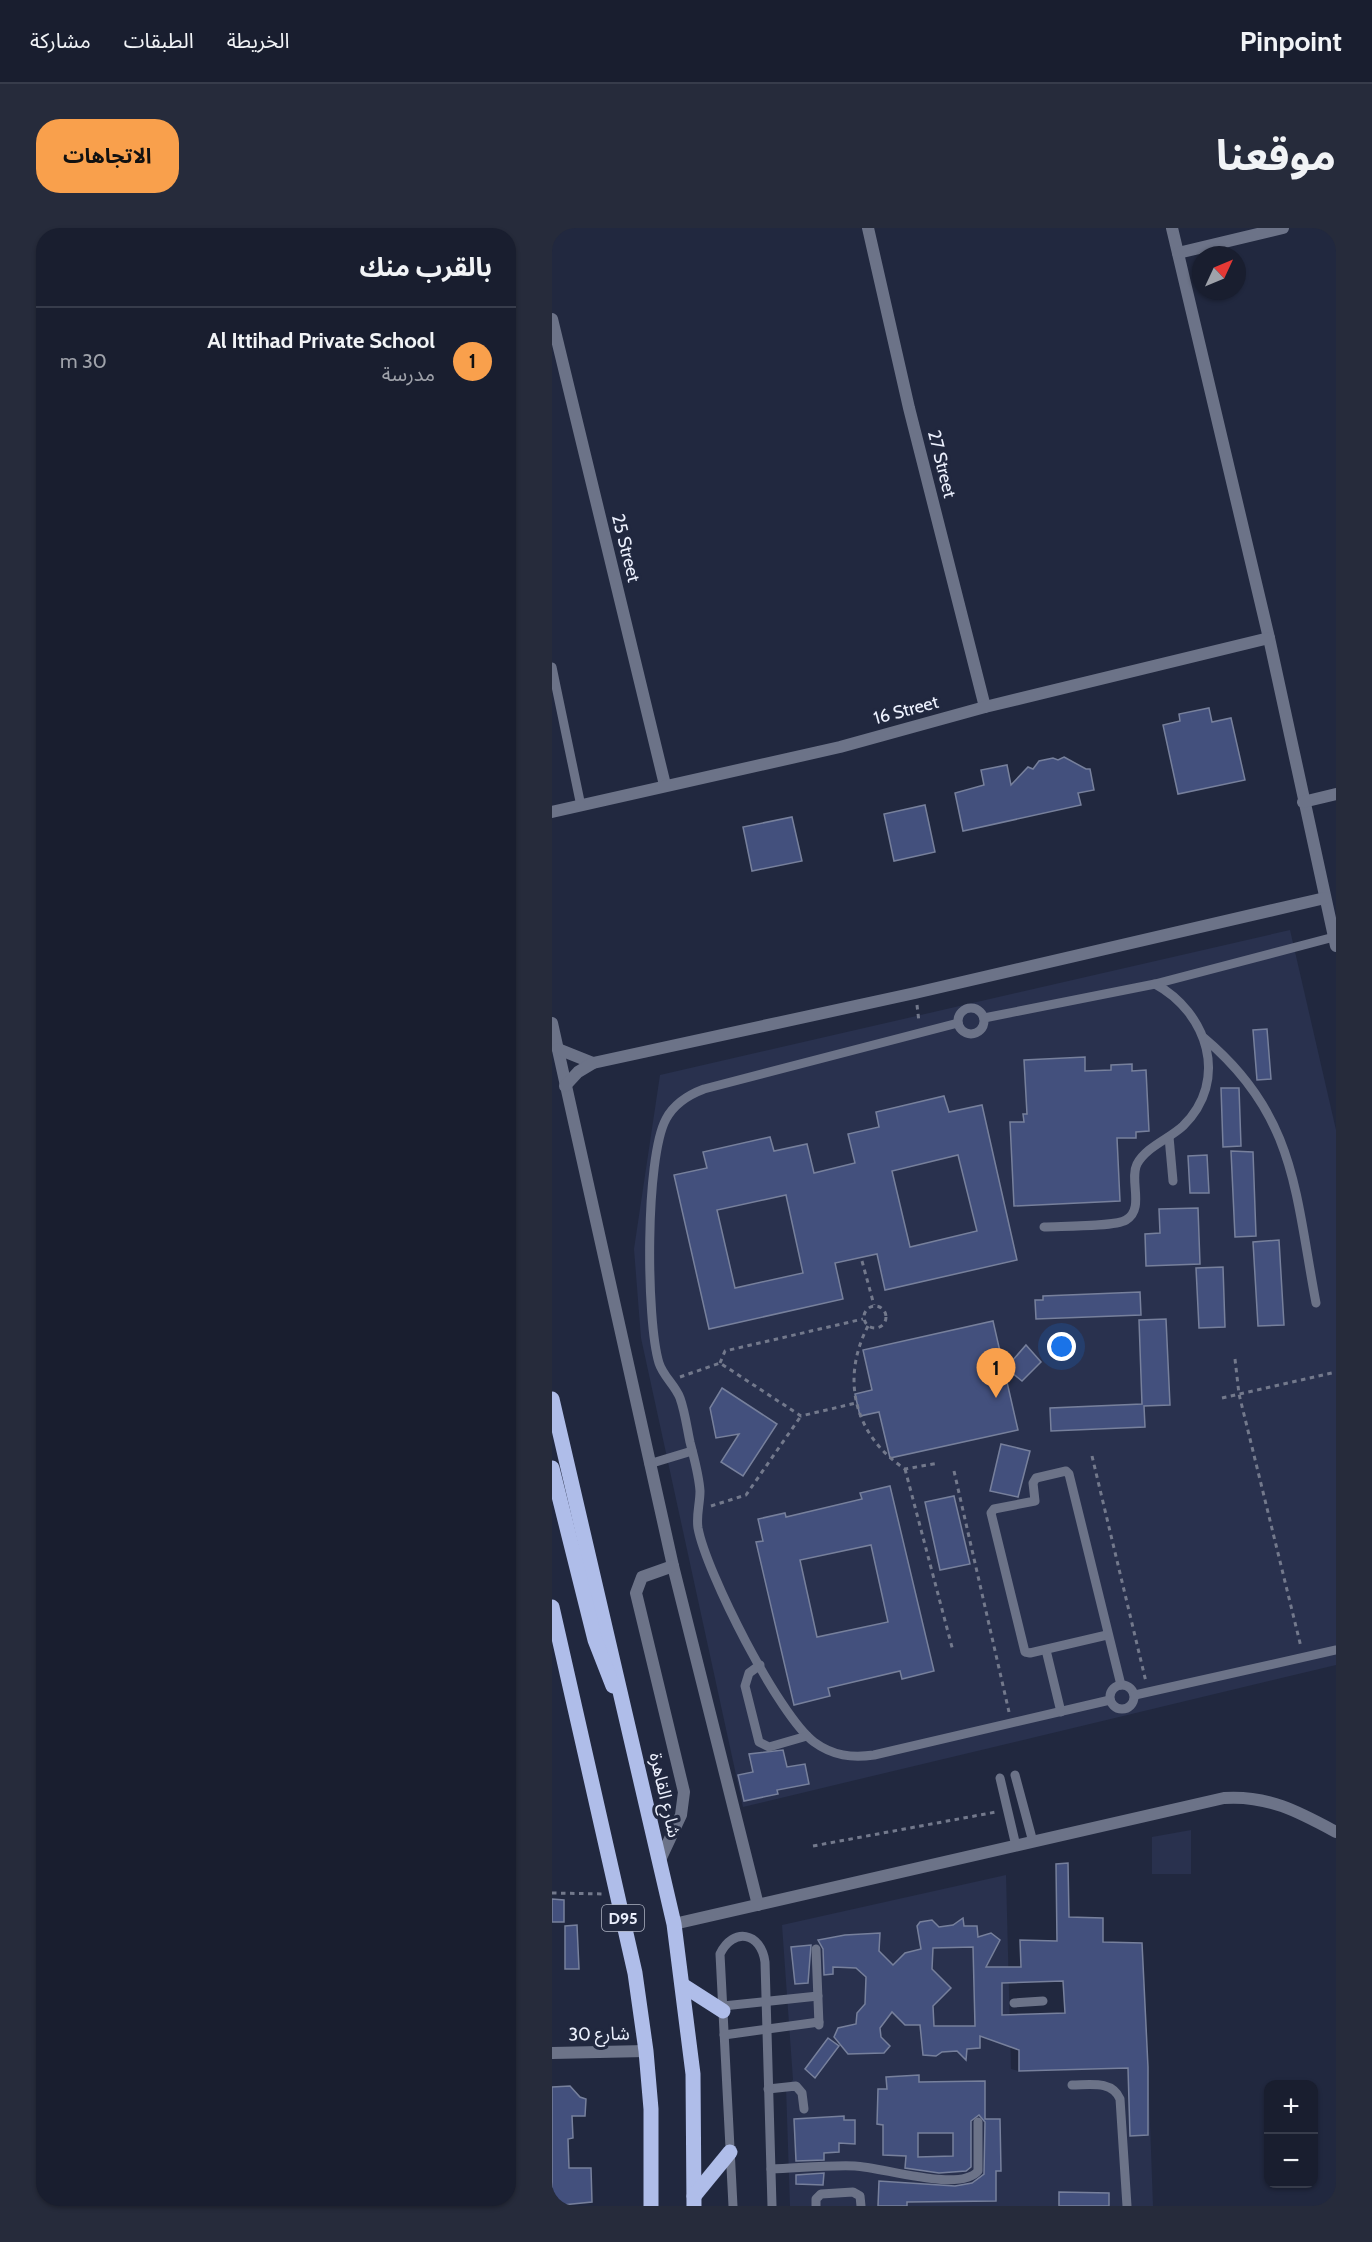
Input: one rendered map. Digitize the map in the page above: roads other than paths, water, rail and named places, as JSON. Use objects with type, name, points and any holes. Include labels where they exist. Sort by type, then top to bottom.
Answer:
[{"type":"main road","name":"شارع القاهرة","points":[[552,1399],[674,1924],[684,1986],[693,2074],[694,2201]]},
{"type":"main road","points":[[552,1468],[600,1656],[623,1701]]},
{"type":"main road","name":"D95","points":[[552,1607],[635,1973],[646,2051],[651,2109],[651,2206]]},
{"type":"main road","points":[[684,1986],[723,2009]]},
{"type":"main road","points":[[694,2201],[730,2152]]},
{"type":"street","name":"27 Street","points":[[868,228],[909,408],[985,707]]},
{"type":"street","points":[[1172,228],[1269,638],[1335,941]]},
{"type":"street","points":[[1178,253],[1283,228]]},
{"type":"street","name":"25 Street","points":[[552,319],[665,785]]},
{"type":"street","name":"16 Street","points":[[552,812],[840,747],[985,707],[1269,638]]},
{"type":"street","points":[[1303,802],[1336,794]]},
{"type":"street","points":[[565,1086],[578,1072],[593,1064],[915,993],[1325,898]]},
{"type":"street","points":[[552,1023],[649,1464],[758,1905]]},
{"type":"street","points":[[558,1049],[593,1064]]},
{"type":"street","points":[[660,1860],[681,1815],[684,1792],[636,1593],[642,1577],[673,1566]]},
{"type":"street","points":[[674,1924],[1207,1802],[1241,1797],[1259,1798],[1290,1807],[1336,1832]]},
{"type":"street","name":"شارع 30","points":[[552,2053],[646,2051]]},
{"type":"lane","points":[[552,667],[580,806]]},
{"type":"lane","points":[[984,1018],[1155,984],[1335,941]]},
{"type":"lane","points":[[1044,1227],[1125,1220],[1130,1216],[1135,1205],[1134,1173],[1136,1166],[1145,1154],[1169,1137],[1195,1111],[1203,1094],[1208,1075],[1208,1056],[1197,1021],[1172,993],[1155,984]]},
{"type":"lane","points":[[968,1008],[978,1010],[984,1018],[982,1028],[973,1034],[963,1032],[958,1023],[960,1013],[968,1008]]},
{"type":"lane","points":[[958,1023],[704,1089],[692,1094],[673,1109],[661,1132],[653,1187],[650,1242],[651,1297],[659,1363],[680,1399],[700,1488],[698,1529],[714,1574],[727,1604],[760,1665],[780,1699],[807,1736],[831,1753],[853,1757],[874,1755],[1110,1700]]},
{"type":"lane","points":[[1204,1038],[1248,1080],[1265,1105],[1278,1132],[1288,1161],[1316,1303]]},
{"type":"lane","points":[[1169,1137],[1173,1181]]},
{"type":"lane","points":[[649,1464],[692,1451]]},
{"type":"lane","points":[[1107,1635],[1046,1650],[1025,1652],[991,1513],[994,1509],[1035,1501],[1033,1483],[1042,1476],[1066,1471],[1069,1474],[1120,1685]]},
{"type":"lane","points":[[1046,1650],[1061,1712]]},
{"type":"lane","points":[[1135,1695],[1336,1650]]},
{"type":"lane","points":[[760,1665],[749,1673],[745,1686],[759,1742],[769,1747],[807,1736]]},
{"type":"lane","points":[[1120,1685],[1130,1687],[1135,1695],[1133,1704],[1125,1709],[1116,1708],[1110,1700],[1111,1692],[1120,1685]]},
{"type":"lane","points":[[1015,1775],[1033,1842]]},
{"type":"lane","points":[[1000,1778],[1016,1846]]},
{"type":"lane","points":[[733,2206],[720,1954],[725,1944],[734,1937],[746,1936],[756,1941],[763,1950],[772,2206]]},
{"type":"lane","points":[[724,2035],[819,2024],[816,1950]]},
{"type":"lane","points":[[723,2009],[766,2001],[818,1996]]},
{"type":"lane","points":[[1014,2003],[1043,2001]]},
{"type":"lane","points":[[1072,2085],[1111,2087],[1117,2092],[1120,2099],[1127,2206]]},
{"type":"lane","points":[[768,2089],[796,2086],[802,2093],[804,2109]]},
{"type":"lane","points":[[771,2169],[855,2166],[916,2178],[969,2178],[978,2171],[978,2122]]},
{"type":"lane","points":[[816,2206],[816,2199],[821,2194],[853,2192],[860,2196],[861,2206]]},
{"type":"place","name":"Al Ittihad Private School","points":[[996,1398]]}]
